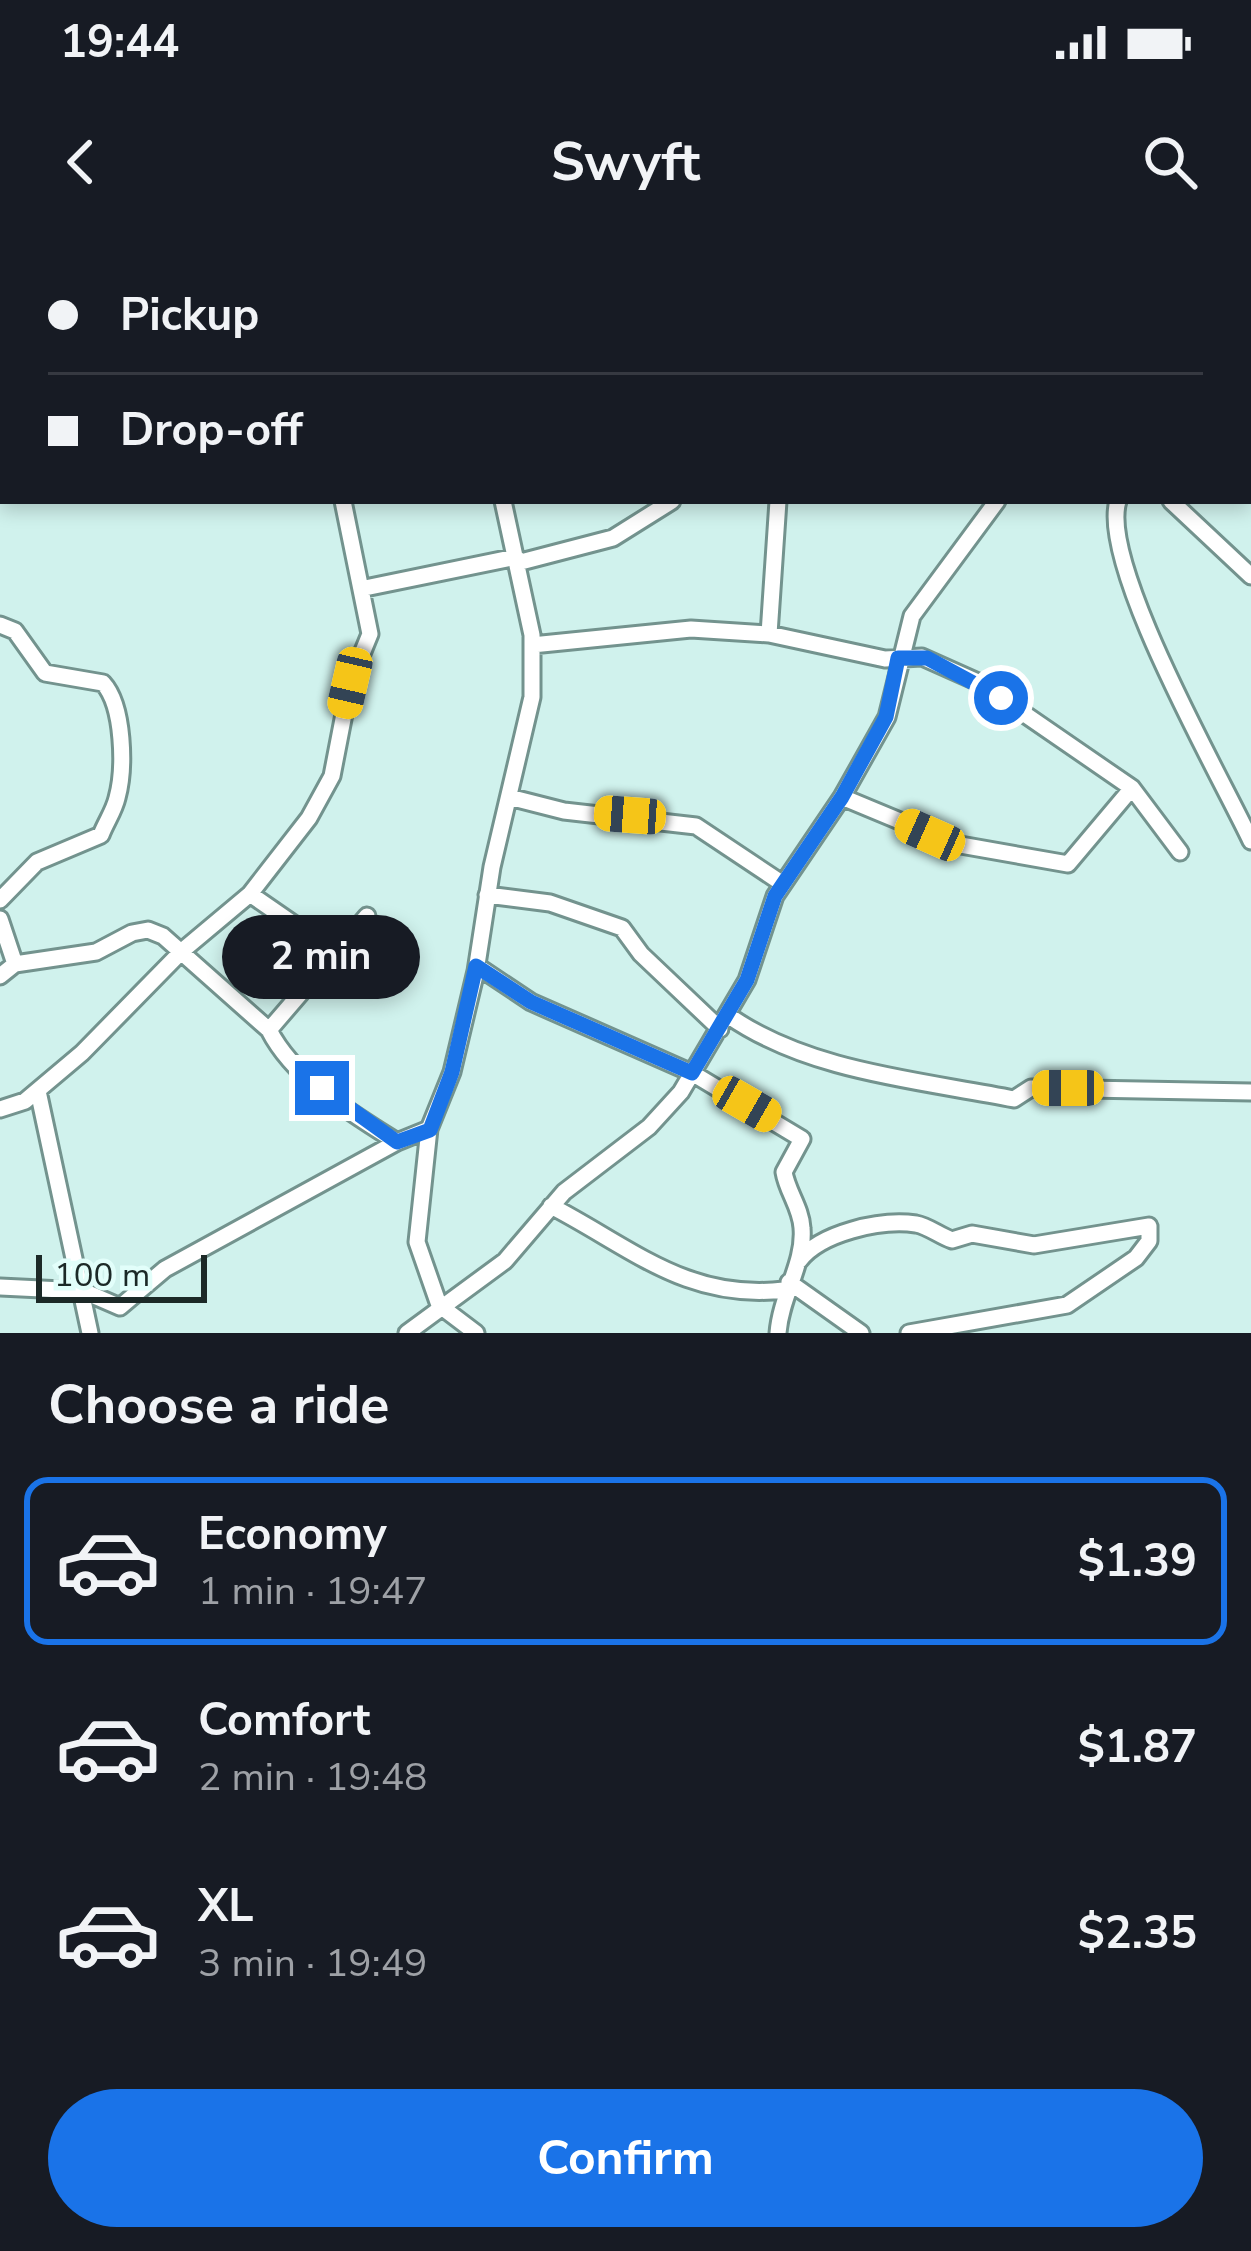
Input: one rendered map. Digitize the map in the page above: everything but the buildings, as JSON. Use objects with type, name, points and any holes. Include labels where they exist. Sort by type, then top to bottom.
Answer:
[{"type":"street","points":[[0,1109],[38,1091],[182,951],[250,894],[309,818],[332,776],[350,683],[370,634],[365,588],[345,504]]},
{"type":"street","points":[[476,1333],[439,1305],[416,1243],[430,1130],[452,1072],[532,697],[532,645],[504,504]]},
{"type":"street","points":[[365,588],[613,538],[667,504]]},
{"type":"street","points":[[769,634],[778,504]]},
{"type":"street","points":[[407,1333],[439,1305],[458,1300],[505,1261],[551,1206],[666,1112],[725,1022],[783,884],[842,797],[886,717],[912,616],[995,504]]},
{"type":"street","points":[[1118,504],[1118,547],[1206,755],[1251,841]]},
{"type":"street","points":[[1174,504],[1251,576]]},
{"type":"street","points":[[1183,504],[1222,540],[1233,560]]},
{"type":"street","points":[[0,625],[15,632],[45,673],[94,678],[110,690],[120,780],[113,810],[96,839],[38,862],[0,900]]},
{"type":"street","points":[[532,645],[642,630],[769,634],[898,658],[922,657],[978,682],[1132,788],[1180,852]]},
{"type":"street","points":[[842,797],[955,844],[1069,863],[1132,788]]},
{"type":"street","points":[[509,797],[564,811],[696,826],[783,884]]},
{"type":"street","points":[[250,894],[334,952]]},
{"type":"street","points":[[487,895],[550,903],[622,928],[638,952],[725,1022],[843,1064],[1014,1100],[1030,1088],[1251,1092]]},
{"type":"street","points":[[269,1030],[367,916]]},
{"type":"street","points":[[0,919],[15,964]]},
{"type":"street","points":[[0,976],[15,964],[96,952],[148,930],[182,951],[269,1030],[280,1051],[305,1075],[397,1142]]},
{"type":"street","points":[[476,966],[531,1002],[692,1073],[802,1138],[784,1174],[802,1221],[799,1261]]},
{"type":"street","points":[[38,1091],[90,1330]]},
{"type":"street","points":[[90,1330],[102,1312],[120,1307],[165,1269],[397,1142],[430,1130]]},
{"type":"street","points":[[551,1206],[690,1282],[732,1293],[787,1286],[861,1333]]},
{"type":"street","points":[[778,1333],[787,1286],[814,1243],[918,1224],[952,1240],[972,1234],[1034,1245],[1149,1226],[1149,1241],[1136,1258],[1067,1305],[909,1333]]},
{"type":"street","points":[[0,1287],[82,1291],[120,1307]]},
{"type":"route","points":[[322,1088],[397,1142],[430,1130],[452,1072],[476,966],[531,1002],[692,1073],[747,980],[775,896],[842,797],[886,717],[898,658],[927,658],[1001,698]]}]
